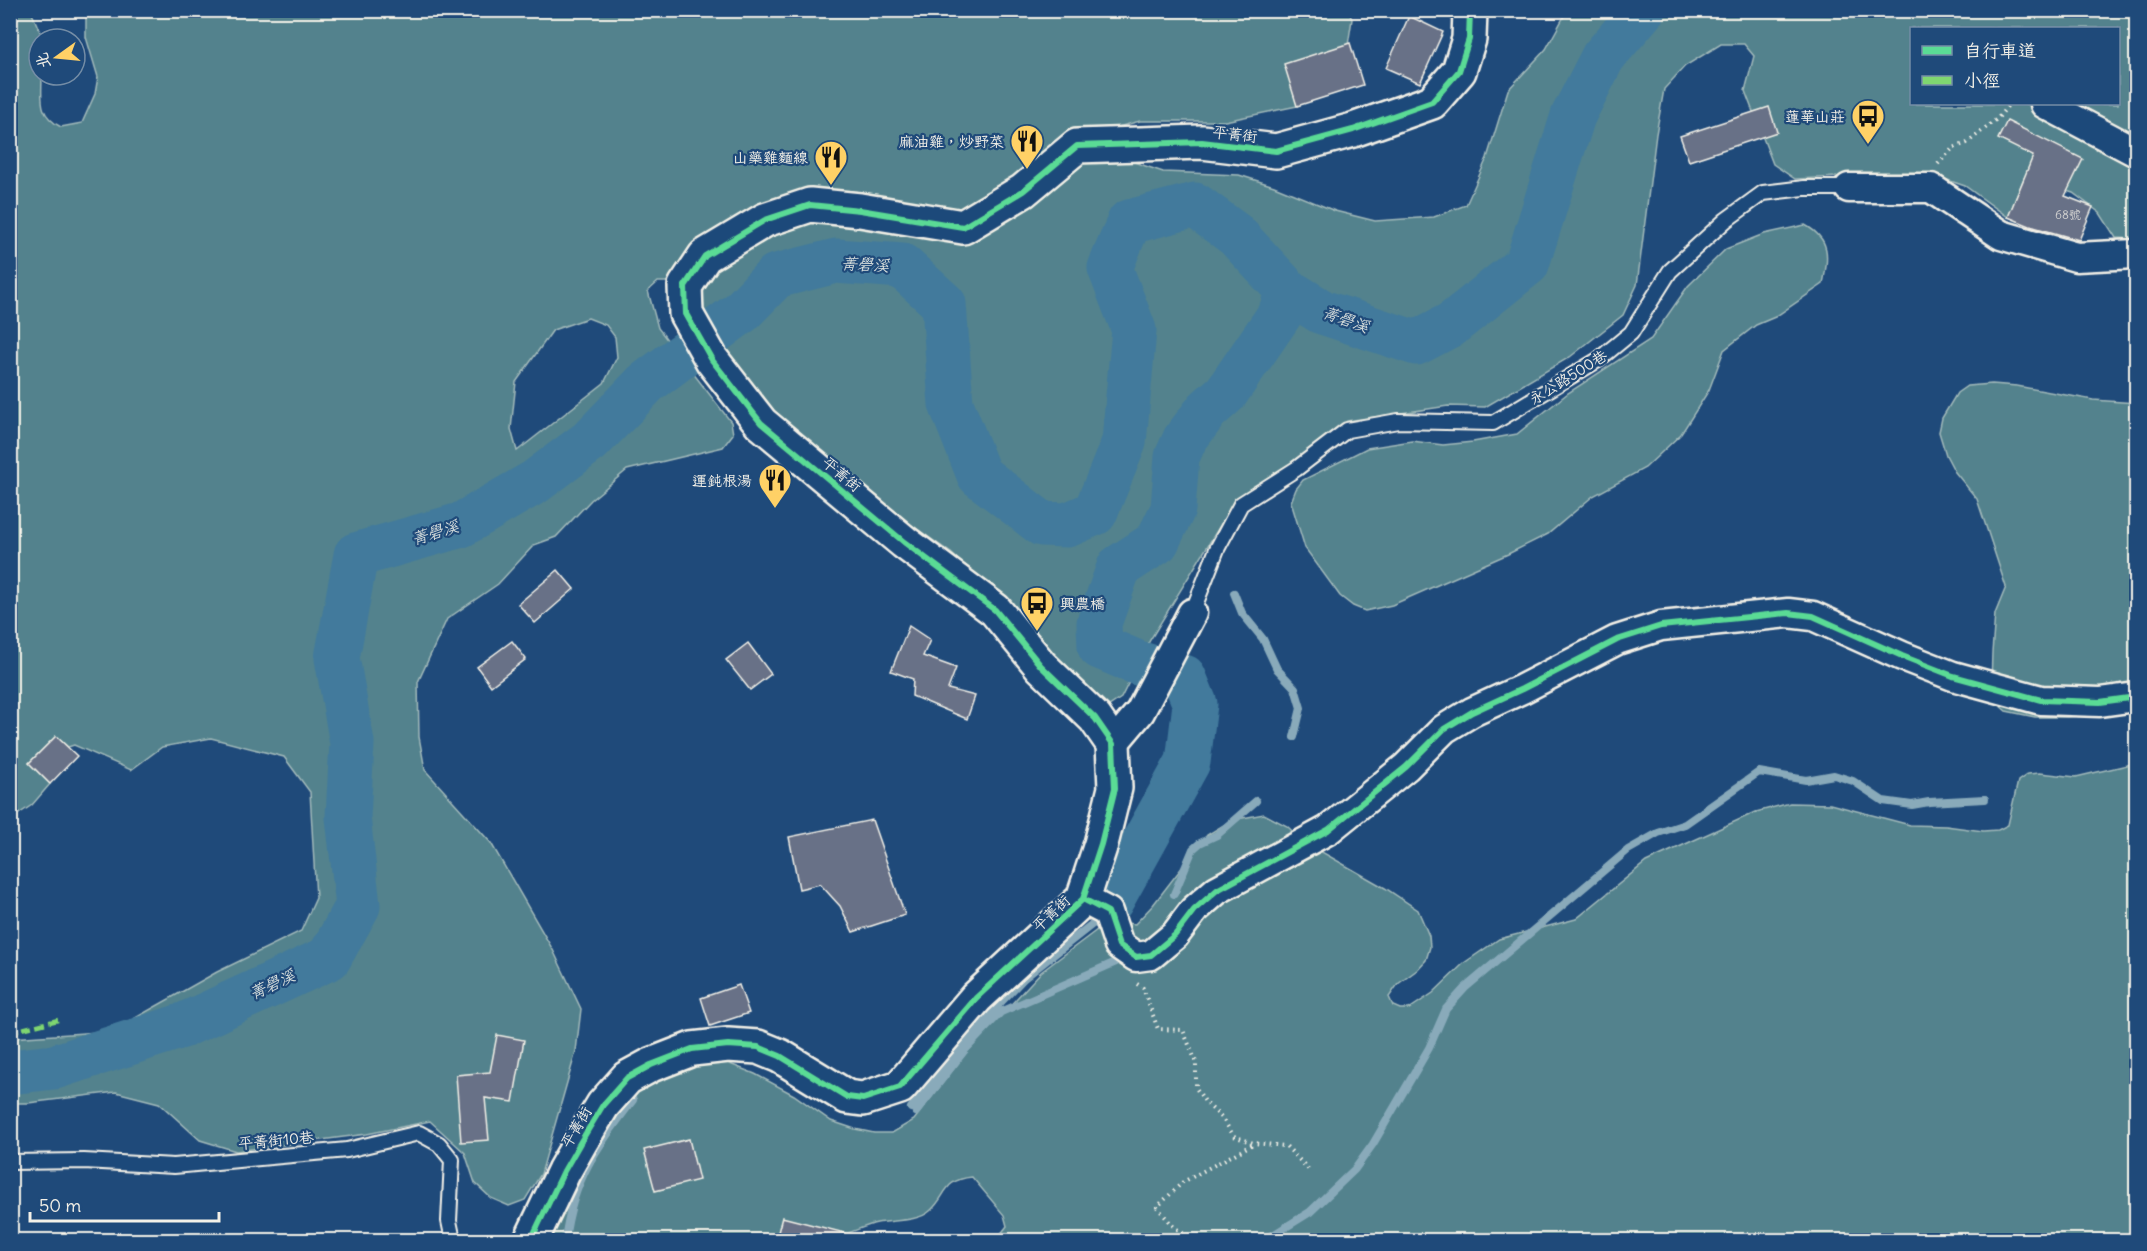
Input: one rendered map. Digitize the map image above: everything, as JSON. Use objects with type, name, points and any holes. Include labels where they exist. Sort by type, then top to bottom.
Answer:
[{"type":"street","name":"平菁街","points":[[531,1240],[564,1171],[603,1105],[627,1078],[651,1065],[692,1049],[728,1045],[758,1047],[780,1056],[847,1097],[863,1099],[900,1087],[976,998],[1083,899],[1101,844],[1114,788],[1113,744],[1095,718],[1041,666],[995,610],[904,542],[761,423],[712,360],[686,315],[685,286],[705,256],[765,220],[810,205],[860,210],[963,227],[1023,190],[1050,166],[1077,147],[1202,142],[1276,151],[1353,130],[1432,102],[1459,70],[1469,39],[1470,10]]},
{"type":"street","points":[[2047,105],[2136,152]]},
{"type":"street","name":"永公路500巷","points":[[1849,188],[1931,188]]},
{"type":"street","points":[[1931,188],[2001,235],[2076,257],[2136,254]]},
{"type":"street","points":[[1113,744],[1140,712],[1192,613]]},
{"type":"street","points":[[1083,899],[1108,912],[1119,945],[1136,957],[1151,955],[1174,934],[1194,910],[1217,890],[1328,830],[1406,767],[1444,729],[1472,712],[1617,640],[1661,626],[1788,613],[1813,616],[1953,676],[2041,700],[2100,702],[2136,697]]},
{"type":"lane","name":"永公路500巷","points":[[1192,613],[1217,549],[1241,504],[1296,469],[1347,430],[1398,421],[1493,423],[1598,360],[1631,333],[1671,271],[1726,220],[1763,193],[1804,188],[1849,188]]},
{"type":"lane","name":"平菁街10巷","points":[[10,1162],[84,1161],[174,1166],[347,1150],[419,1133],[439,1144],[452,1160],[449,1221],[453,1240]]},
{"type":"path","points":[[1931,188],[1938,164],[1953,148],[1967,143],[1998,118],[2008,105]]},
{"type":"path","points":[[1119,945],[1118,959],[1130,979],[1143,988],[1158,1029],[1183,1030],[1197,1062],[1196,1088],[1206,1103],[1222,1118],[1234,1136],[1253,1143],[1286,1146],[1310,1171]]},
{"type":"path","points":[[1193,1240],[1174,1227],[1157,1207],[1183,1182],[1253,1143]]},
{"type":"green space","points":[[11,11],[31,11],[38,27],[27,27],[27,87],[42,87],[44,111],[53,122],[61,127],[82,123],[95,94],[98,77],[87,40],[86,27],[86,18],[92,11],[1348,11],[1352,19],[1346,58],[1297,106],[1225,121],[1140,121],[1114,128],[1116,156],[1163,172],[1239,175],[1274,186],[1335,211],[1375,221],[1434,217],[1466,205],[1487,158],[1508,90],[1546,49],[1567,11],[2136,11],[2136,239],[2116,238],[2100,213],[2073,193],[2024,178],[2008,217],[1965,186],[1927,173],[1795,179],[1773,164],[1745,91],[1754,56],[1744,44],[1721,44],[1685,66],[1664,89],[1637,285],[1623,315],[1570,357],[1485,407],[1448,406],[1347,421],[1332,435],[1268,481],[1235,501],[1150,640],[1121,698],[1109,706],[951,553],[822,461],[764,402],[672,282],[658,282],[648,291],[658,328],[731,422],[733,434],[723,447],[627,470],[591,500],[556,537],[534,545],[498,584],[447,619],[418,682],[419,737],[425,770],[491,843],[553,950],[581,1009],[576,1051],[541,1174],[525,1200],[509,1206],[491,1198],[475,1183],[465,1153],[430,1121],[367,1134],[236,1151],[200,1140],[159,1103],[116,1092],[11,1103],[11,1038],[99,1032],[123,1025],[217,972],[301,931],[316,898],[310,792],[284,757],[211,738],[162,747],[131,770],[74,745],[68,747],[56,736],[29,763],[50,784],[32,805],[11,819]],"holes":[[[588,318],[606,325],[615,337],[617,357],[604,383],[517,451],[511,429],[516,382],[553,330]]]},
{"type":"green space","points":[[1805,225],[1814,231],[1824,243],[1827,257],[1823,284],[1775,317],[1756,325],[1724,350],[1709,390],[1681,434],[1645,468],[1593,496],[1548,534],[1392,605],[1365,611],[1353,606],[1340,596],[1305,548],[1291,502],[1296,489],[1303,480],[1367,448],[1412,441],[1443,445],[1517,434],[1568,393],[1651,339],[1688,286],[1726,249],[1764,234]]},
{"type":"green space","points":[[1992,384],[2017,386],[2093,400],[2136,403],[2136,711],[2067,717],[2035,717],[2006,711],[1998,704],[1991,686],[1992,653],[1995,614],[2006,587],[1977,499],[1955,472],[1946,455],[1939,432],[1942,418],[1957,393],[1967,386]]},
{"type":"green space","points":[[2136,763],[2136,1240],[996,1240],[1007,1226],[1004,1215],[972,1177],[955,1181],[950,1185],[936,1205],[925,1215],[912,1219],[877,1223],[837,1236],[809,1229],[806,1240],[533,1240],[584,1134],[666,1068],[720,1060],[755,1074],[794,1095],[831,1121],[874,1133],[892,1133],[914,1120],[966,1053],[1041,972],[1109,921],[1135,924],[1153,905],[1207,835],[1232,820],[1264,814],[1287,826],[1304,842],[1385,888],[1418,910],[1429,936],[1430,947],[1426,960],[1398,984],[1389,997],[1393,1006],[1409,1009],[1433,993],[1464,963],[1499,939],[1576,919],[1646,862],[1756,812],[1790,803],[1830,804],[1910,825],[1946,826],[1983,831],[1998,830],[2008,825],[2018,781],[2028,774],[2076,777]]},
{"type":"building","points":[[1409,16],[1443,32],[1420,83],[1386,68]]},
{"type":"building","points":[[1350,43],[1363,85],[1297,106],[1284,64]]},
{"type":"building","points":[[1769,107],[1777,132],[1689,161],[1680,136]]},
{"type":"building","points":[[2007,121],[2083,159],[2065,196],[2093,207],[2079,240],[2008,217],[2033,156],[1998,139]]},
{"type":"building","points":[[558,570],[574,589],[535,623],[518,604]]},
{"type":"building","points":[[909,626],[930,640],[923,656],[956,668],[948,689],[975,696],[967,719],[912,696],[913,679],[891,671]]},
{"type":"building","points":[[512,641],[526,659],[491,686],[477,667]]},
{"type":"building","points":[[748,643],[771,674],[750,690],[726,660]]},
{"type":"building","points":[[56,736],[77,756],[50,784],[29,763]]},
{"type":"building","points":[[872,820],[905,915],[853,932],[840,906],[820,884],[799,889],[789,837]]},
{"type":"building","points":[[739,985],[749,1013],[710,1026],[701,998]]},
{"type":"building","points":[[497,1035],[524,1040],[513,1102],[485,1098],[489,1140],[461,1142],[456,1075],[490,1072]]},
{"type":"building","points":[[689,1139],[699,1180],[655,1191],[644,1150]]},
{"type":"building","points":[[782,1217],[845,1233],[845,1240],[776,1240]]},
{"type":"waterway","name":"菁礐溪","points":[[10,1072],[54,1067],[182,1026],[329,958],[358,906],[348,817],[352,743],[337,658],[356,555],[461,525],[535,482],[590,441],[646,383],[741,312],[776,276],[836,261],[902,266],[944,304],[951,404],[979,475],[1042,524],[1067,525],[1095,513],[1124,442],[1134,330],[1110,268],[1129,222],[1195,205],[1236,235],[1288,291],[1322,312],[1416,343],[1452,324],[1527,264],[1573,116],[1603,57],[1643,10]]},
{"type":"waterway","points":[[1111,901],[1188,762],[1195,704],[1184,677],[1138,663],[1100,647],[1099,623],[1119,567],[1157,542],[1173,509],[1177,457],[1185,439],[1207,410],[1226,393],[1280,314],[1288,291]]},
{"type":"waterway","points":[[1234,593],[1242,613],[1263,639],[1277,669],[1295,688],[1301,708],[1294,737]]},
{"type":"waterway","points":[[1265,1240],[1310,1212],[1355,1169],[1373,1144],[1429,1048],[1446,1009],[1465,988],[1628,850],[1658,833],[1685,824],[1759,772],[1806,780],[1834,775],[1853,781],[1883,801],[1912,805],[1985,799]]},
{"type":"waterway","points":[[1174,894],[1193,849],[1217,835],[1256,801]]},
{"type":"waterway","points":[[911,1108],[960,1045],[1024,978],[1095,922],[1102,929]]},
{"type":"waterway","points":[[916,1112],[964,1051],[1001,1012],[1116,962],[1111,951]]},
{"type":"waterway","points":[[565,1240],[574,1199],[588,1165],[633,1100]]},
{"type":"marked path","points":[[10,1032],[62,1019]]},
{"type":"cycle path","points":[[531,1240],[564,1171],[603,1105],[627,1078],[651,1065],[692,1049],[728,1045],[758,1047],[780,1056],[847,1097],[863,1099],[900,1087],[976,998],[1083,899],[1101,844],[1115,788],[1113,744],[1095,718],[1041,666],[995,610],[904,542],[761,423],[712,360],[686,314],[685,286],[705,256],[765,220],[810,205],[860,210],[963,227],[1023,191],[1077,146],[1202,142],[1276,151],[1353,130],[1432,102],[1459,71],[1469,39],[1470,10]]},
{"type":"cycle path","points":[[1083,899],[1108,912],[1119,945],[1136,957],[1151,955],[1175,935],[1194,910],[1217,890],[1328,830],[1406,767],[1444,729],[1472,712],[1617,640],[1661,626],[1788,613],[1813,616],[1953,676],[2041,700],[2100,702],[2136,697]]},
{"type":"place","name":"蓮華山莊","points":[[1868,145]]},
{"type":"place","name":"麻油雞，炒野菜","points":[[1027,170]]},
{"type":"place","name":"山藥雞麵線","points":[[831,186]]},
{"type":"place","name":"運鈍根湯","points":[[775,509]]},
{"type":"place","name":"興農橋","points":[[1037,632]]}]
